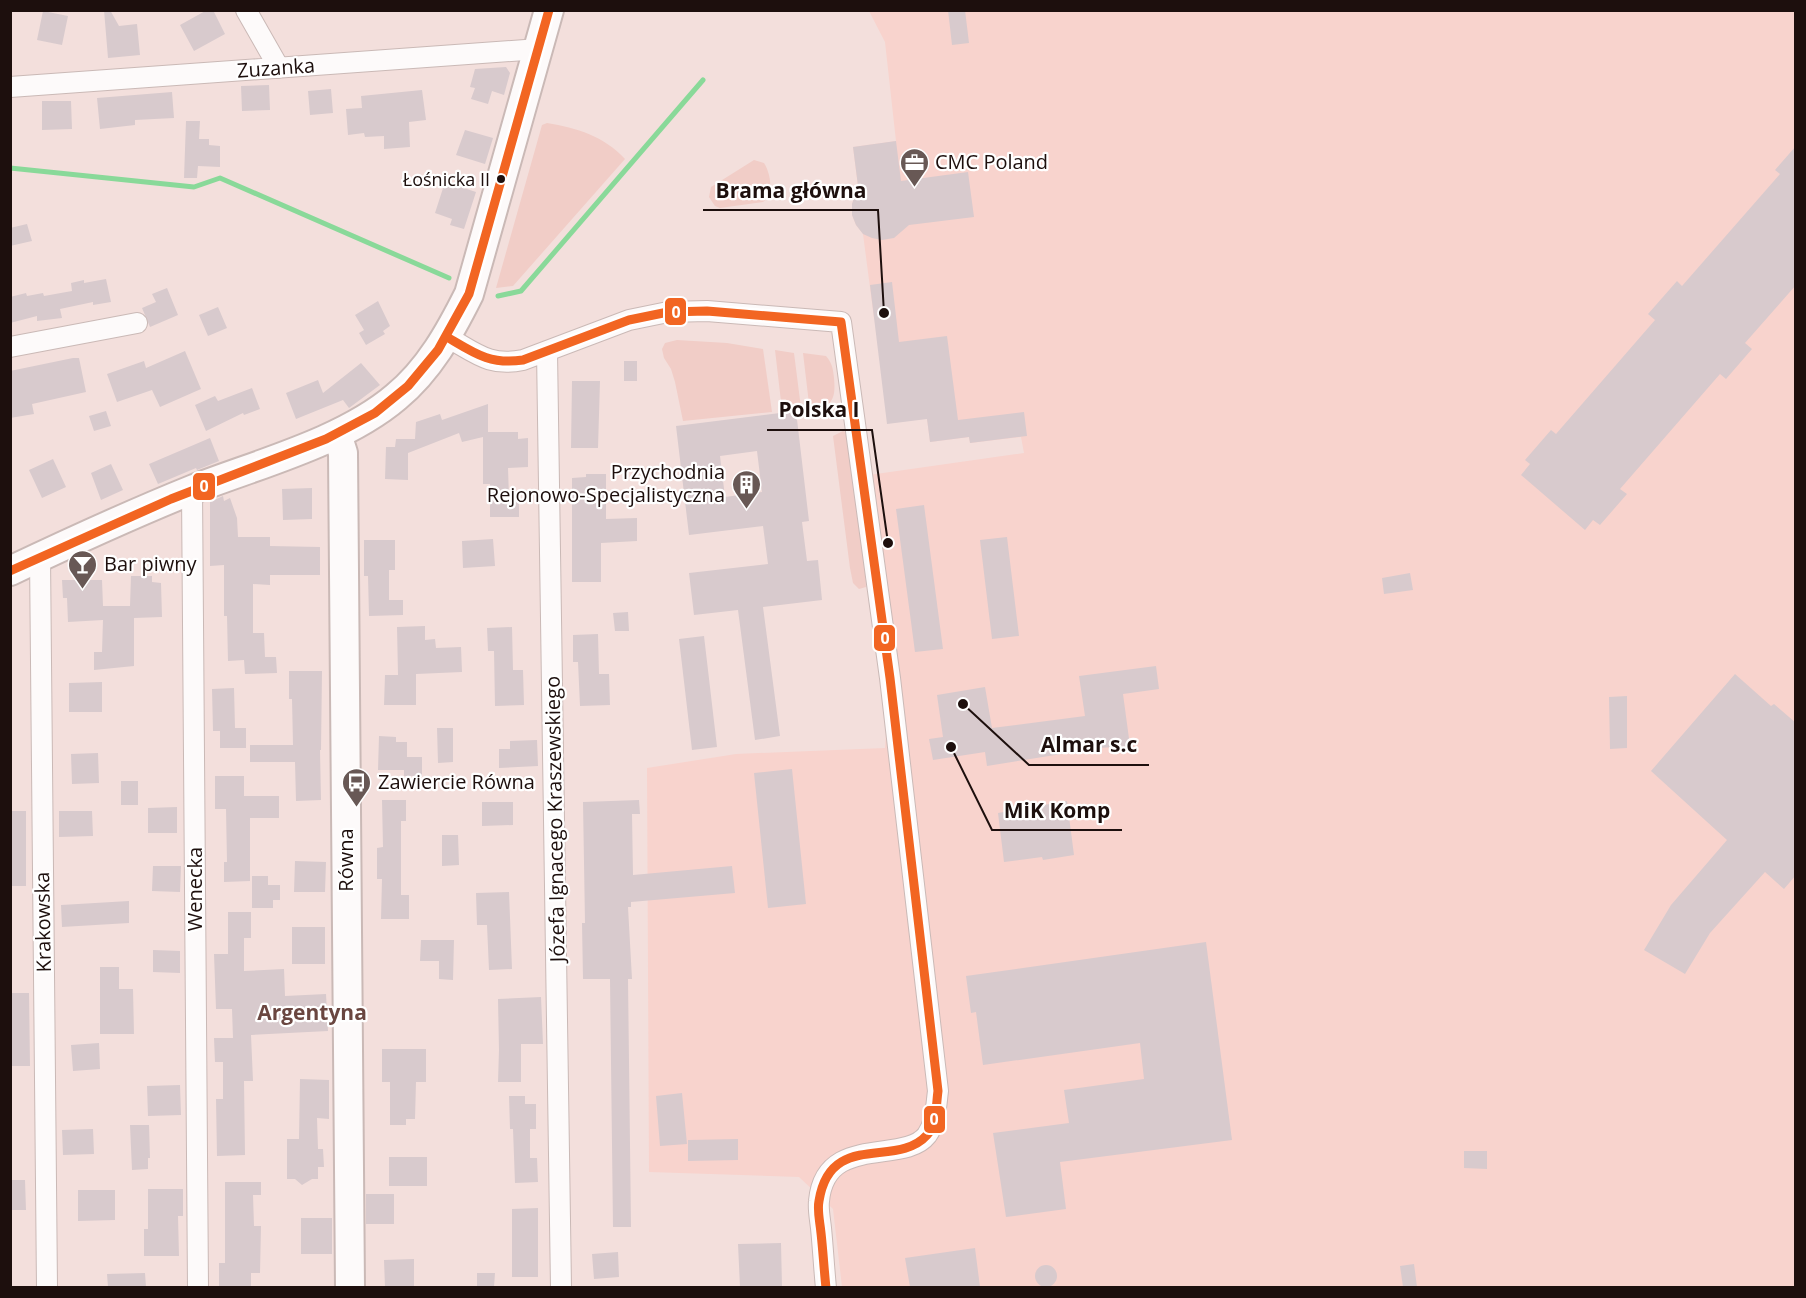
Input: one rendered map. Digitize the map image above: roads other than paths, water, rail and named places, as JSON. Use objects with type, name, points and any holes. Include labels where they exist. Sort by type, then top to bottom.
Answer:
[{"type":"street","points":[[246,10],[279,68]]},
{"type":"street","points":[[10,571],[192,490],[338,434],[372,415],[397,397],[425,367],[447,337],[469,294],[549,10]]},
{"type":"street","name":"Zuzanka","points":[[11,86],[539,49]]},
{"type":"street","points":[[447,337],[489,361],[506,363],[523,360],[629,320],[668,312],[707,311],[841,322],[890,678],[938,1091],[935,1118],[926,1136],[912,1145],[852,1156],[833,1168],[824,1180],[819,1201],[826,1287]]},
{"type":"street","points":[[10,347],[137,323]]},
{"type":"street","name":"Józefa Ignacego Kraszewskiego","points":[[547,351],[561,1287]]},
{"type":"street","name":"Równa","points":[[338,434],[343,453],[350,1287]]},
{"type":"street","name":"Wenecka","points":[[192,490],[198,1287]]},
{"type":"street","name":"Krakowska","points":[[40,557],[47,1287]]},
{"type":"waterway","points":[[498,296],[521,291],[703,80]]},
{"type":"waterway","points":[[10,168],[194,187],[220,178],[449,278]]},
{"type":"place","name":"Łośnicka II","points":[[501,179]]},
{"type":"place","name":"CMC Poland","points":[[914,188]]},
{"type":"place","name":"Brama główna","points":[[884,313]]},
{"type":"place","name":"Przychodnia Rejonowo-Specjalistyczna","points":[[746,510]]},
{"type":"place","name":"Polska I","points":[[888,543]]},
{"type":"place","name":"Bar piwny","points":[[83,590]]},
{"type":"place","name":"Almar s.c","points":[[963,704]]},
{"type":"place","name":"MiK Komp","points":[[951,747]]},
{"type":"place","name":"Zawiercie Równa","points":[[357,808]]},
{"type":"district","name":"Argentyna","points":[[312,1013]]}]
